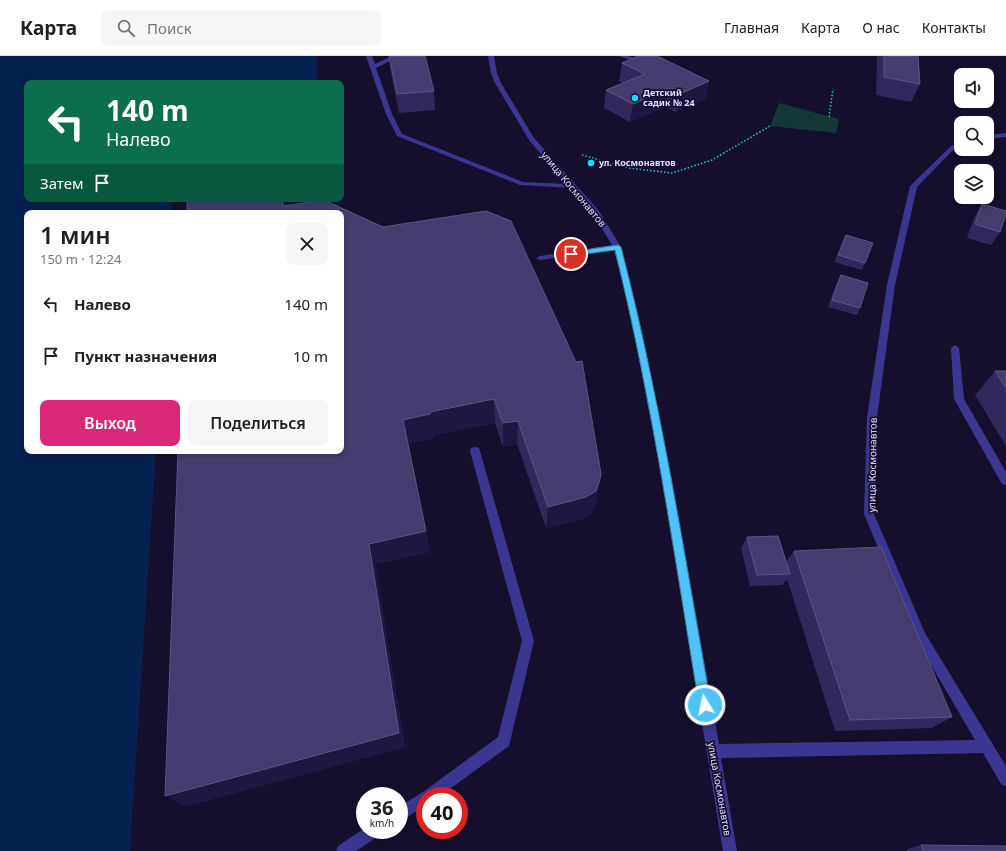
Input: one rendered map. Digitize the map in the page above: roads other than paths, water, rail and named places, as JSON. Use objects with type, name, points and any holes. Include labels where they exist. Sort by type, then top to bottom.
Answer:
[{"type":"street","points":[[369,56],[389,114],[399,134],[522,184],[573,186]]},
{"type":"street","points":[[373,67],[397,56]]},
{"type":"street","name":"улица Космонавтов","points":[[492,56],[494,73],[498,83],[531,139],[596,213],[618,247],[634,313],[667,479],[730,851]]},
{"type":"street","points":[[622,56],[648,64]]},
{"type":"street","points":[[994,136],[1006,135]]},
{"type":"street","name":"улица Космонавтов","points":[[954,146],[914,186],[891,285],[872,417],[869,514],[920,637],[1006,779]]},
{"type":"street","points":[[540,258],[618,247]]},
{"type":"street","points":[[955,348],[959,399],[1006,481]]},
{"type":"street","points":[[440,787],[504,741],[528,640],[475,451]]},
{"type":"street","points":[[713,751],[985,746]]},
{"type":"street","points":[[343,851],[361,839]]},
{"type":"water","points":[[0,56],[317,56],[317,80],[24,80],[24,202],[172,202],[171,210],[24,210],[24,454],[156,454],[130,851],[0,851]]},
{"type":"place","name":"Детский садик № 24","points":[[635,98]]},
{"type":"place","name":"ул. Космонавтов","points":[[591,163]]}]
